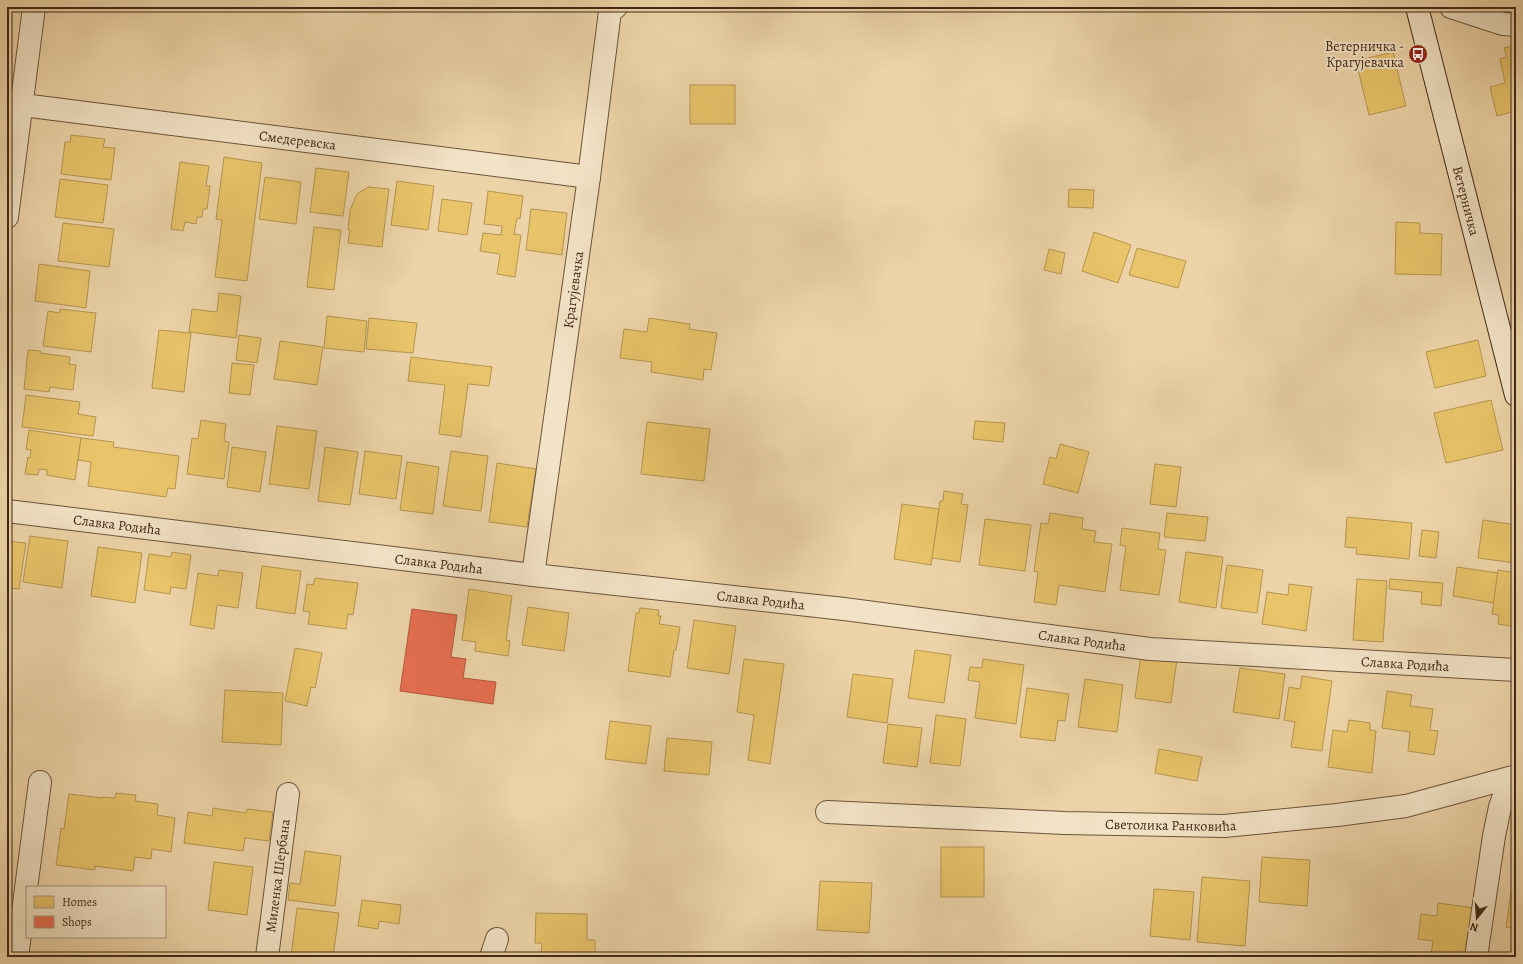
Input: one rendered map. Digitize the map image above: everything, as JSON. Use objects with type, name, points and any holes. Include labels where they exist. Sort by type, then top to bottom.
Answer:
[{"type":"street","points":[[7,217],[15,104],[34,7]]},
{"type":"street","name":"Крагујевачка","points":[[533,575],[589,177],[610,11],[616,7]]},
{"type":"street","name":"Ветерничка","points":[[1418,7],[1516,395]]},
{"type":"street","points":[[1451,7],[1503,24],[1516,25]]},
{"type":"street","name":"Смедеревска","points":[[15,104],[589,177]]},
{"type":"street","name":"Славка Родића","points":[[7,511],[533,575],[844,609],[1150,649],[1516,670]]},
{"type":"street","name":"Светолика Ранковића","points":[[827,812],[1065,823],[1224,826],[1337,815],[1406,806],[1513,778]]},
{"type":"street","name":"Светолика Ранковића","points":[[1476,957],[1494,836],[1500,807],[1513,778]]},
{"type":"street","points":[[16,957],[40,782]]},
{"type":"street","name":"Миленка Шербана","points":[[267,957],[288,794]]},
{"type":"building: Homes","points":[[1516,45],[1516,111],[1497,116],[1490,87],[1505,83],[1500,59],[1507,57],[1504,48]]},
{"type":"building: Homes","points":[[1393,52],[1406,106],[1369,115],[1356,61]]},
{"type":"building: Homes","points":[[690,85],[735,85],[735,124],[690,124]]},
{"type":"building: Homes","points":[[71,135],[105,139],[103,147],[115,148],[111,180],[61,174],[65,142],[70,142]]},
{"type":"building: Homes","points":[[224,157],[262,163],[247,281],[215,277],[222,220],[216,219]]},
{"type":"building: Homes","points":[[180,162],[209,166],[206,186],[210,186],[207,209],[203,209],[202,217],[197,217],[196,224],[185,222],[183,231],[171,229]]},
{"type":"building: Homes","points":[[316,168],[349,172],[343,216],[310,212]]},
{"type":"building: Homes","points":[[265,177],[301,182],[296,224],[259,219]]},
{"type":"building: Homes","points":[[60,179],[108,185],[103,223],[55,217]]},
{"type":"building: Homes","points":[[397,181],[434,186],[428,230],[391,225]]},
{"type":"building: Homes","points":[[368,187],[389,189],[382,247],[348,243],[350,230],[348,230],[350,210],[357,194]]},
{"type":"building: Homes","points":[[1069,189],[1094,190],[1093,208],[1068,207]]},
{"type":"building: Homes","points":[[488,191],[523,196],[520,219],[517,218],[514,234],[521,235],[515,277],[497,274],[500,254],[480,251],[483,233],[501,235],[502,226],[484,224]]},
{"type":"building: Homes","points":[[442,199],[472,203],[467,235],[438,231]]},
{"type":"building: Homes","points":[[531,209],[567,213],[562,255],[526,250]]},
{"type":"building: Homes","points":[[1396,222],[1420,223],[1420,233],[1442,234],[1441,275],[1395,274]]},
{"type":"building: Homes","points":[[63,223],[114,229],[109,267],[58,261]]},
{"type":"building: Homes","points":[[314,227],[341,230],[334,290],[307,287]]},
{"type":"building: Homes","points":[[1094,232],[1131,245],[1118,283],[1082,271]]},
{"type":"building: Homes","points":[[1137,248],[1186,261],[1178,288],[1129,275]]},
{"type":"building: Homes","points":[[1049,249],[1065,253],[1061,274],[1044,270]]},
{"type":"building: Homes","points":[[39,264],[90,271],[86,308],[35,301]]},
{"type":"building: Homes","points":[[219,293],[241,296],[236,338],[189,332],[192,309],[217,312]]},
{"type":"building: Homes","points":[[60,309],[96,313],[91,352],[43,346],[48,311],[60,313]]},
{"type":"building: Homes","points":[[327,316],[367,321],[364,352],[324,348]]},
{"type":"building: Homes","points":[[369,318],[417,323],[413,353],[366,349]]},
{"type":"building: Homes","points":[[649,318],[690,324],[689,329],[717,333],[711,370],[704,369],[703,380],[651,372],[652,362],[620,358],[624,329],[647,332]]},
{"type":"building: Homes","points":[[159,330],[191,333],[184,392],[152,388]]},
{"type":"building: Homes","points":[[239,335],[261,338],[257,363],[236,360]]},
{"type":"building: Homes","points":[[1478,340],[1486,376],[1435,388],[1426,352]]},
{"type":"building: Homes","points":[[280,341],[323,347],[317,385],[274,379]]},
{"type":"building: Homes","points":[[28,350],[70,357],[69,364],[76,365],[73,390],[50,387],[49,392],[24,389]]},
{"type":"building: Homes","points":[[411,357],[492,367],[489,386],[468,384],[461,437],[439,434],[445,385],[408,381]]},
{"type":"building: Homes","points":[[232,363],[254,365],[250,395],[229,393]]},
{"type":"building: Homes","points":[[26,395],[80,402],[78,414],[96,417],[93,436],[22,427]]},
{"type":"building: Homes","points":[[1491,400],[1503,450],[1446,463],[1434,413]]},
{"type":"building: Homes","points":[[201,420],[226,424],[224,441],[229,442],[224,479],[187,474],[192,438],[198,439]]},
{"type":"building: Homes","points":[[975,421],[1005,423],[1003,442],[973,439]]},
{"type":"building: Homes","points":[[647,422],[710,429],[704,481],[641,474]]},
{"type":"building: Homes","points":[[277,426],[317,431],[309,489],[269,484]]},
{"type":"building: Homes","points":[[29,430],[81,438],[75,480],[47,475],[47,470],[39,469],[38,475],[25,474],[28,457],[30,458],[31,450],[26,449]]},
{"type":"building: Homes","points":[[81,438],[114,442],[113,447],[179,456],[175,489],[168,488],[166,497],[88,486],[91,462],[78,460]]},
{"type":"building: Homes","points":[[1060,444],[1089,452],[1078,493],[1043,484],[1050,457],[1056,459]]},
{"type":"building: Homes","points":[[232,447],[266,452],[260,492],[227,487]]},
{"type":"building: Homes","points":[[325,447],[358,452],[350,505],[318,501]]},
{"type":"building: Homes","points":[[365,451],[402,456],[396,499],[359,494]]},
{"type":"building: Homes","points":[[451,451],[488,456],[481,511],[443,506]]},
{"type":"building: Homes","points":[[407,462],[439,467],[433,514],[400,510]]},
{"type":"building: Homes","points":[[497,463],[536,469],[527,527],[489,522]]},
{"type":"building: Homes","points":[[1155,464],[1181,467],[1176,507],[1150,504]]},
{"type":"building: Homes","points":[[944,491],[963,494],[961,504],[968,505],[960,562],[932,558],[940,501],[943,501]]},
{"type":"building: Homes","points":[[902,504],[939,509],[931,565],[894,559]]},
{"type":"building: Homes","points":[[1050,513],[1083,518],[1082,529],[1096,531],[1094,542],[1112,544],[1105,592],[1059,585],[1056,605],[1034,602],[1038,572],[1034,571],[1041,523],[1048,524]]},
{"type":"building: Homes","points":[[1167,513],[1208,517],[1205,541],[1164,537]]},
{"type":"building: Homes","points":[[1347,517],[1412,523],[1409,559],[1356,554],[1357,548],[1345,547]]},
{"type":"building: Homes","points":[[985,519],[1031,525],[1025,571],[979,565]]},
{"type":"building: Homes","points":[[1483,520],[1516,525],[1515,563],[1478,558]]},
{"type":"building: Homes","points":[[1122,528],[1160,533],[1158,549],[1166,550],[1159,595],[1120,590],[1126,546],[1120,545]]},
{"type":"building: Homes","points":[[1422,530],[1439,532],[1436,558],[1419,556]]},
{"type":"building: Homes","points":[[30,536],[68,541],[62,588],[23,582]]},
{"type":"building: Homes","points":[[7,541],[26,543],[19,589],[7,588]]},
{"type":"building: Homes","points":[[98,547],[142,553],[135,603],[91,596]]},
{"type":"building: Homes","points":[[172,552],[191,555],[186,589],[171,587],[170,594],[144,590],[149,554],[171,557]]},
{"type":"building: Homes","points":[[1186,552],[1223,557],[1216,608],[1179,602]]},
{"type":"building: Homes","points":[[1227,565],[1263,570],[1257,613],[1221,608]]},
{"type":"building: Homes","points":[[262,566],[301,571],[295,614],[256,608]]},
{"type":"building: Homes","points":[[1457,567],[1498,573],[1494,603],[1453,596]]},
{"type":"building: Homes","points":[[219,570],[243,573],[238,608],[217,605],[214,629],[190,625],[198,573],[218,576]]},
{"type":"building: Homes","points":[[1498,570],[1516,573],[1516,627],[1498,624],[1499,615],[1492,614]]},
{"type":"building: Homes","points":[[315,578],[358,583],[353,615],[348,614],[346,629],[308,624],[310,612],[303,611],[307,584],[313,585]]},
{"type":"building: Homes","points":[[1357,579],[1387,581],[1383,642],[1353,640]]},
{"type":"building: Homes","points":[[1390,579],[1443,583],[1441,606],[1421,604],[1422,592],[1389,589]]},
{"type":"building: Homes","points":[[1289,584],[1312,587],[1306,631],[1262,624],[1267,592],[1288,595]]},
{"type":"building: Homes","points":[[469,589],[512,596],[506,640],[510,641],[508,656],[475,651],[476,642],[462,640]]},
{"type":"building: Homes","points":[[528,607],[569,613],[564,651],[522,645]]},
{"type":"building: Homes","points":[[640,608],[659,610],[658,616],[661,616],[659,624],[680,627],[676,650],[674,650],[670,677],[628,671],[636,613],[639,613]]},
{"type":"building: Homes","points":[[694,620],[736,626],[729,674],[687,668]]},
{"type":"building: Homes","points":[[295,648],[322,653],[315,688],[311,687],[307,706],[285,701]]},
{"type":"building: Homes","points":[[915,650],[951,655],[944,703],[908,698]]},
{"type":"building: Homes","points":[[1141,654],[1177,659],[1171,703],[1135,698]]},
{"type":"building: Homes","points":[[744,659],[784,664],[770,764],[748,760],[754,715],[737,712]]},
{"type":"building: Homes","points":[[983,659],[1024,665],[1016,724],[975,718],[980,682],[968,680],[970,667],[982,668]]},
{"type":"building: Homes","points":[[1240,668],[1285,674],[1279,719],[1233,712]]},
{"type":"building: Homes","points":[[853,674],[893,679],[887,723],[847,717]]},
{"type":"building: Homes","points":[[1302,676],[1332,681],[1322,751],[1291,747],[1295,722],[1284,720],[1289,687],[1300,689]]},
{"type":"building: Homes","points":[[1085,679],[1123,685],[1117,732],[1078,727]]},
{"type":"building: Homes","points":[[1027,688],[1069,694],[1065,721],[1058,720],[1055,741],[1020,737]]},
{"type":"building: Homes","points":[[225,690],[283,693],[281,745],[222,742]]},
{"type":"building: Homes","points":[[1387,691],[1412,695],[1410,706],[1433,709],[1430,730],[1438,731],[1434,755],[1408,751],[1410,732],[1382,728]]},
{"type":"building: Homes","points":[[936,715],[966,719],[960,766],[930,763]]},
{"type":"building: Homes","points":[[1349,720],[1370,723],[1370,730],[1376,731],[1372,773],[1328,767],[1333,730],[1347,732]]},
{"type":"building: Homes","points":[[610,721],[651,726],[646,764],[605,759]]},
{"type":"building: Homes","points":[[888,724],[922,728],[917,767],[883,763]]},
{"type":"building: Homes","points":[[667,738],[712,742],[709,775],[664,771]]},
{"type":"building: Homes","points":[[1159,749],[1202,757],[1197,781],[1155,773]]},
{"type":"building: Homes","points":[[116,793],[136,795],[135,801],[158,804],[157,815],[175,818],[171,852],[152,849],[151,859],[135,857],[133,871],[95,866],[95,870],[56,865],[61,828],[64,829],[69,794],[115,798]]},
{"type":"building: Homes","points":[[213,808],[246,813],[247,809],[273,812],[269,841],[245,838],[243,851],[184,843],[188,812],[212,816]]},
{"type":"building: Homes","points":[[941,847],[984,847],[984,897],[941,897]]},
{"type":"building: Homes","points":[[305,851],[341,856],[335,906],[288,900],[290,883],[300,884]]},
{"type":"building: Homes","points":[[1262,857],[1310,860],[1307,906],[1259,902]]},
{"type":"building: Homes","points":[[214,862],[253,867],[247,915],[208,910]]},
{"type":"building: Homes","points":[[1202,877],[1250,881],[1245,946],[1197,942]]},
{"type":"building: Homes","points":[[1513,878],[1516,879],[1516,929],[1506,927]]},
{"type":"building: Homes","points":[[820,881],[872,883],[869,933],[817,930]]},
{"type":"building: Homes","points":[[1154,889],[1194,892],[1190,940],[1150,936]]},
{"type":"building: Homes","points":[[362,900],[401,905],[399,924],[379,921],[378,929],[358,926]]},
{"type":"building: Homes","points":[[1438,903],[1474,908],[1467,957],[1444,957],[1431,955],[1433,941],[1418,939],[1421,914],[1437,916]]},
{"type":"building: Homes","points":[[297,908],[339,913],[333,957],[291,957]]},
{"type":"building: Homes","points":[[536,913],[587,914],[587,940],[595,940],[595,956],[541,954],[542,943],[535,943]]},
{"type":"building: Homes","points":[[660,953],[681,957],[659,957]]},
{"type":"building: Shops","points":[[412,609],[457,615],[451,657],[466,659],[463,678],[496,682],[493,704],[400,691]]},
{"type":"place","name":"Ветерничка - Крагујевачка","points":[[1418,54]]}]
